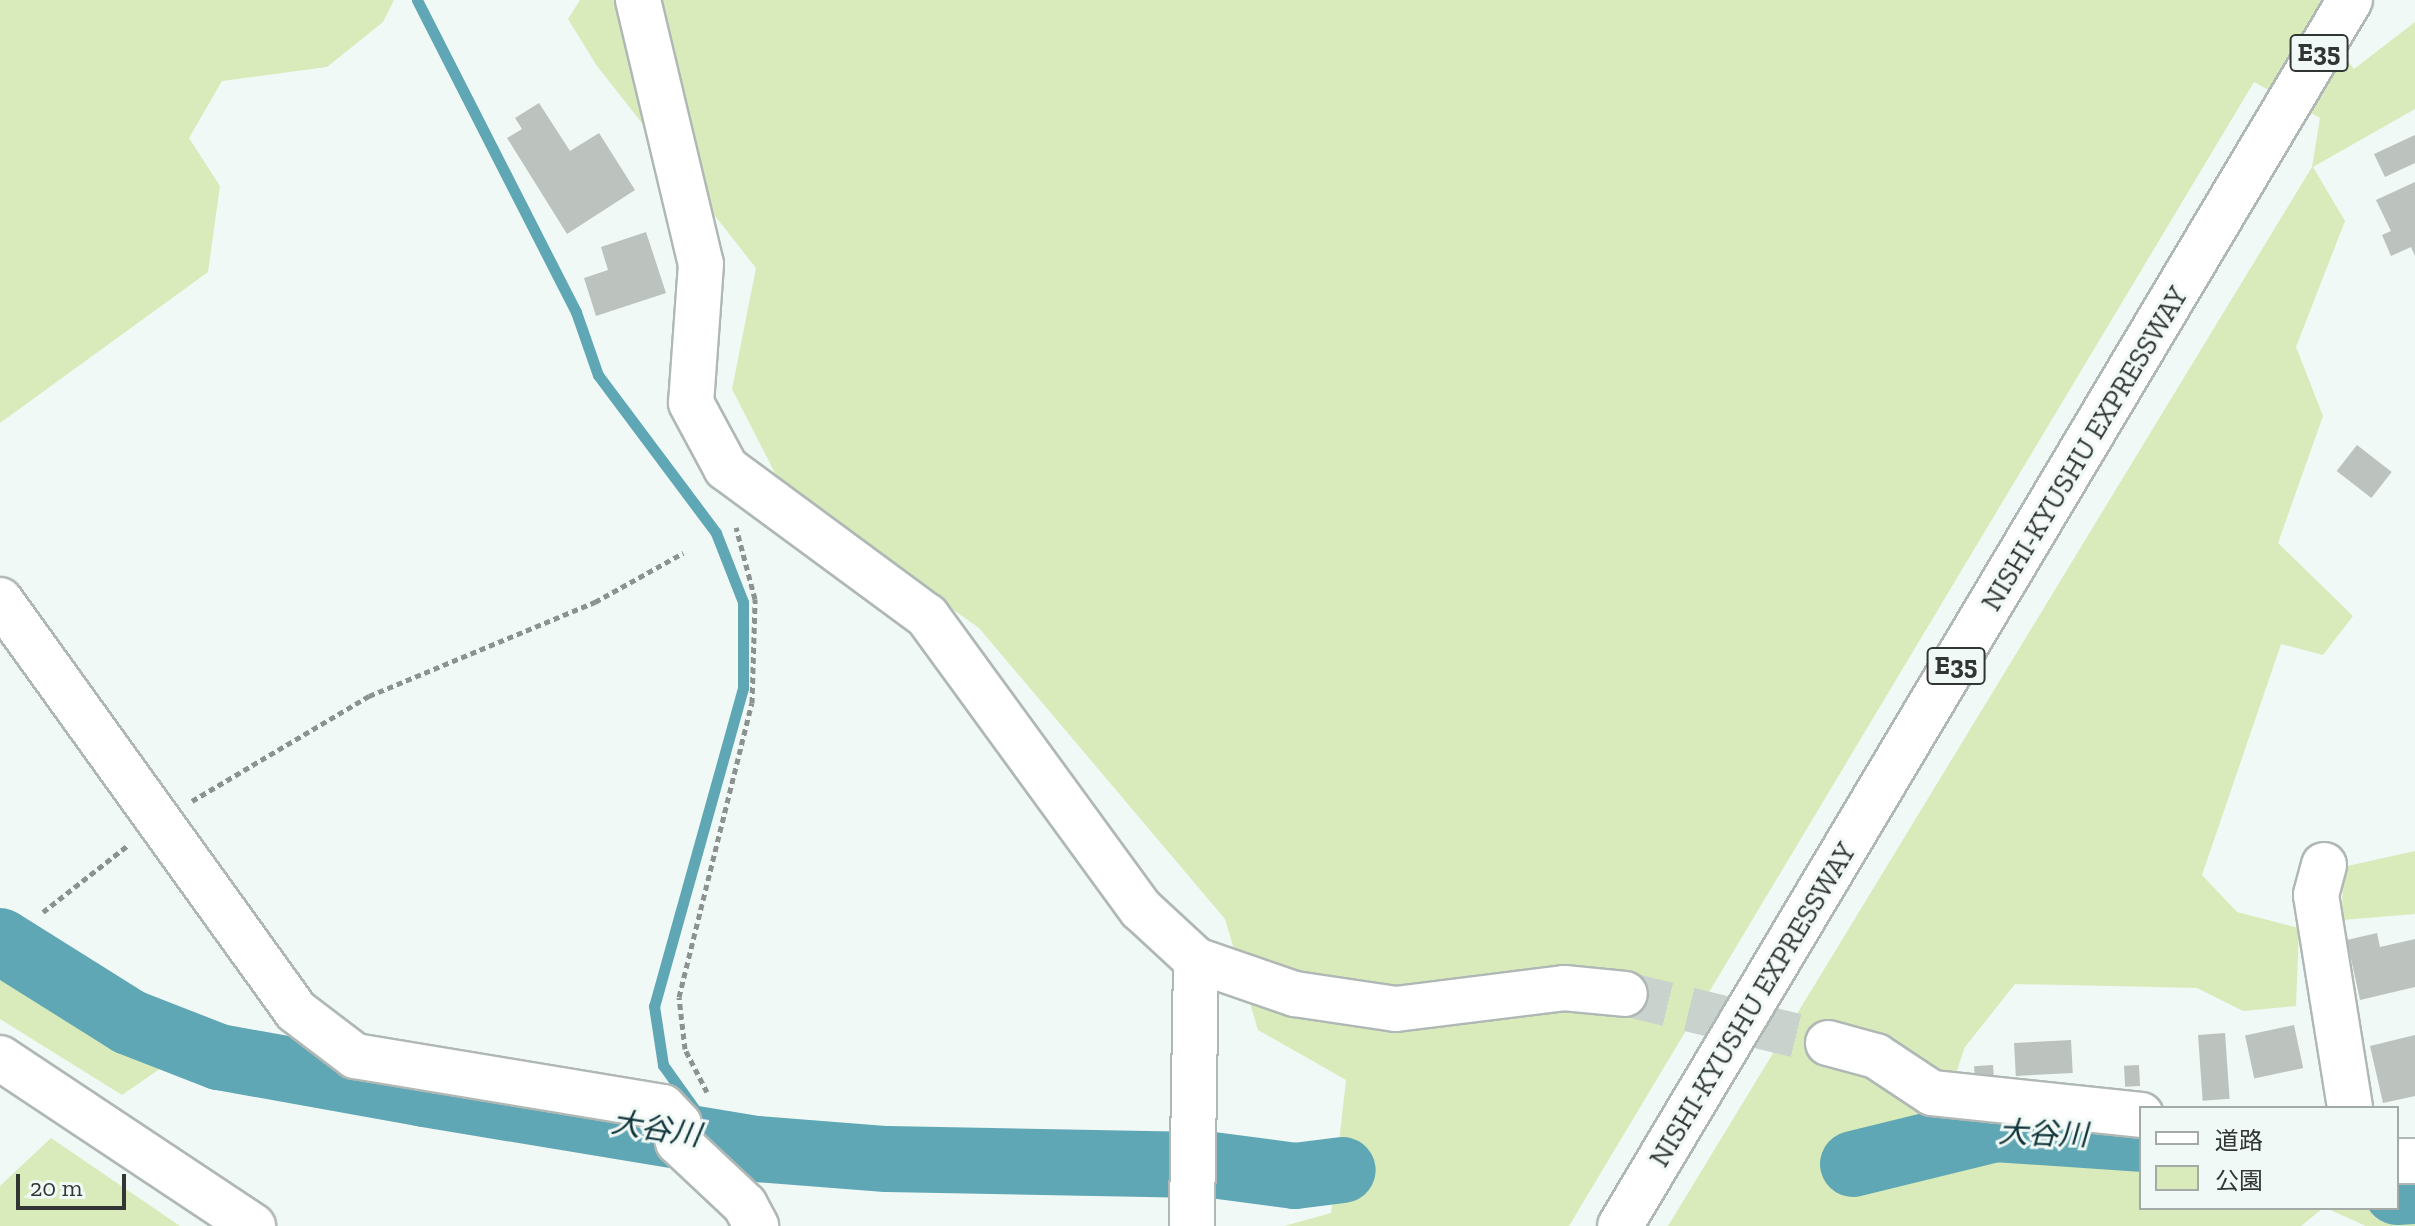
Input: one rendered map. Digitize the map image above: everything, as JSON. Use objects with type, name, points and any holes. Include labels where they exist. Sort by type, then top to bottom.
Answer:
[{"type":"main road","points":[[638,0],[701,264],[691,403],[726,468],[927,616],[1141,909],[1196,960],[1295,994],[1396,1009],[1564,988],[1625,994]]},
{"type":"main road","name":"NISHI-KYUSHU EXPRESSWAY","points":[[1620,1226],[2350,0]]},
{"type":"main road","points":[[0,600],[163,818],[296,1011],[355,1056],[663,1107],[678,1133],[745,1205],[756,1226]]},
{"type":"main road","points":[[2324,865],[2316,895],[2350,1106]]},
{"type":"main road","points":[[1191,1209],[1188,1131],[1196,960]]},
{"type":"main road","points":[[1828,1043],[1876,1056],[1932,1093],[2139,1115]]},
{"type":"main road","points":[[0,1058],[253,1226]]},
{"type":"path","points":[[708,1091],[685,1049],[679,997],[752,703],[755,599],[731,509]]},
{"type":"path","points":[[43,912],[163,818],[369,696],[595,602],[683,553]]},
{"type":"green space","points":[[0,0],[394,0],[383,22],[327,67],[222,81],[189,138],[220,186],[208,272],[0,423]]},
{"type":"green space","points":[[580,0],[2336,0],[2316,21],[2354,69],[2415,22],[2415,109],[2313,167],[2345,221],[2296,347],[2323,416],[2278,543],[2353,616],[2323,655],[2281,644],[2202,875],[2237,912],[2299,928],[2296,1006],[2243,1011],[2197,988],[2015,984],[1965,1047],[1928,1153],[2139,1159],[2139,1210],[2321,1210],[2301,1226],[1668,1226],[2312,167],[2320,118],[2254,82],[1569,1226],[1284,1226],[1331,1213],[1346,1080],[1258,1030],[1225,919],[979,628],[783,489],[732,389],[756,268],[597,66],[568,19]]},
{"type":"green space","points":[[2415,851],[2415,914],[2342,920],[2343,867]]},
{"type":"green space","points":[[0,960],[28,974],[161,1068],[122,1095],[0,1019]]},
{"type":"green space","points":[[51,1138],[180,1226],[0,1226],[0,1186]]},
{"type":"green space","points":[[2415,1202],[2415,1226],[2366,1226],[2330,1210],[2399,1210],[2399,1203]]},
{"type":"building","points":[[539,103],[570,151],[599,133],[635,190],[567,234],[507,138],[522,129],[515,118]]},
{"type":"building","points":[[2415,135],[2415,163],[2385,177],[2374,154]]},
{"type":"building","points":[[2415,182],[2415,256],[2411,247],[2391,256],[2382,235],[2391,231],[2376,200]]},
{"type":"building","points":[[646,232],[666,293],[596,316],[584,278],[608,270],[601,247]]},
{"type":"building","points":[[2357,445],[2392,472],[2371,498],[2337,471]]},
{"type":"building","points":[[2377,933],[2380,947],[2415,939],[2415,987],[2360,1000],[2347,940]]},
{"type":"building","points":[[2294,1025],[2303,1068],[2254,1078],[2245,1035]]},
{"type":"building","points":[[2225,1033],[2230,1099],[2203,1101],[2198,1035]]},
{"type":"building","points":[[2415,1035],[2415,1096],[2383,1103],[2370,1046]]},
{"type":"building","points":[[2071,1040],[2073,1073],[2016,1076],[2014,1043]]},
{"type":"building","points":[[1993,1065],[1994,1080],[1975,1081],[1974,1066]]},
{"type":"building","points":[[2139,1065],[2140,1086],[2125,1087],[2124,1066]]},
{"type":"waterway","points":[[417,0],[576,312],[598,375],[716,533],[743,602],[743,688],[654,1006],[663,1065],[715,1138]]},
{"type":"waterway","name":"大谷川","points":[[0,941],[129,1022],[219,1057],[424,1094],[756,1149],[887,1159],[1212,1165],[1295,1176],[1343,1170]]},
{"type":"waterway","name":"大谷川","points":[[1853,1164],[1995,1129],[2139,1139]]},
{"type":"waterway","name":"大谷川","points":[[2399,1192],[2415,1191]]},
{"type":"tunnel","points":[[1625,994],[1828,1043]]}]
